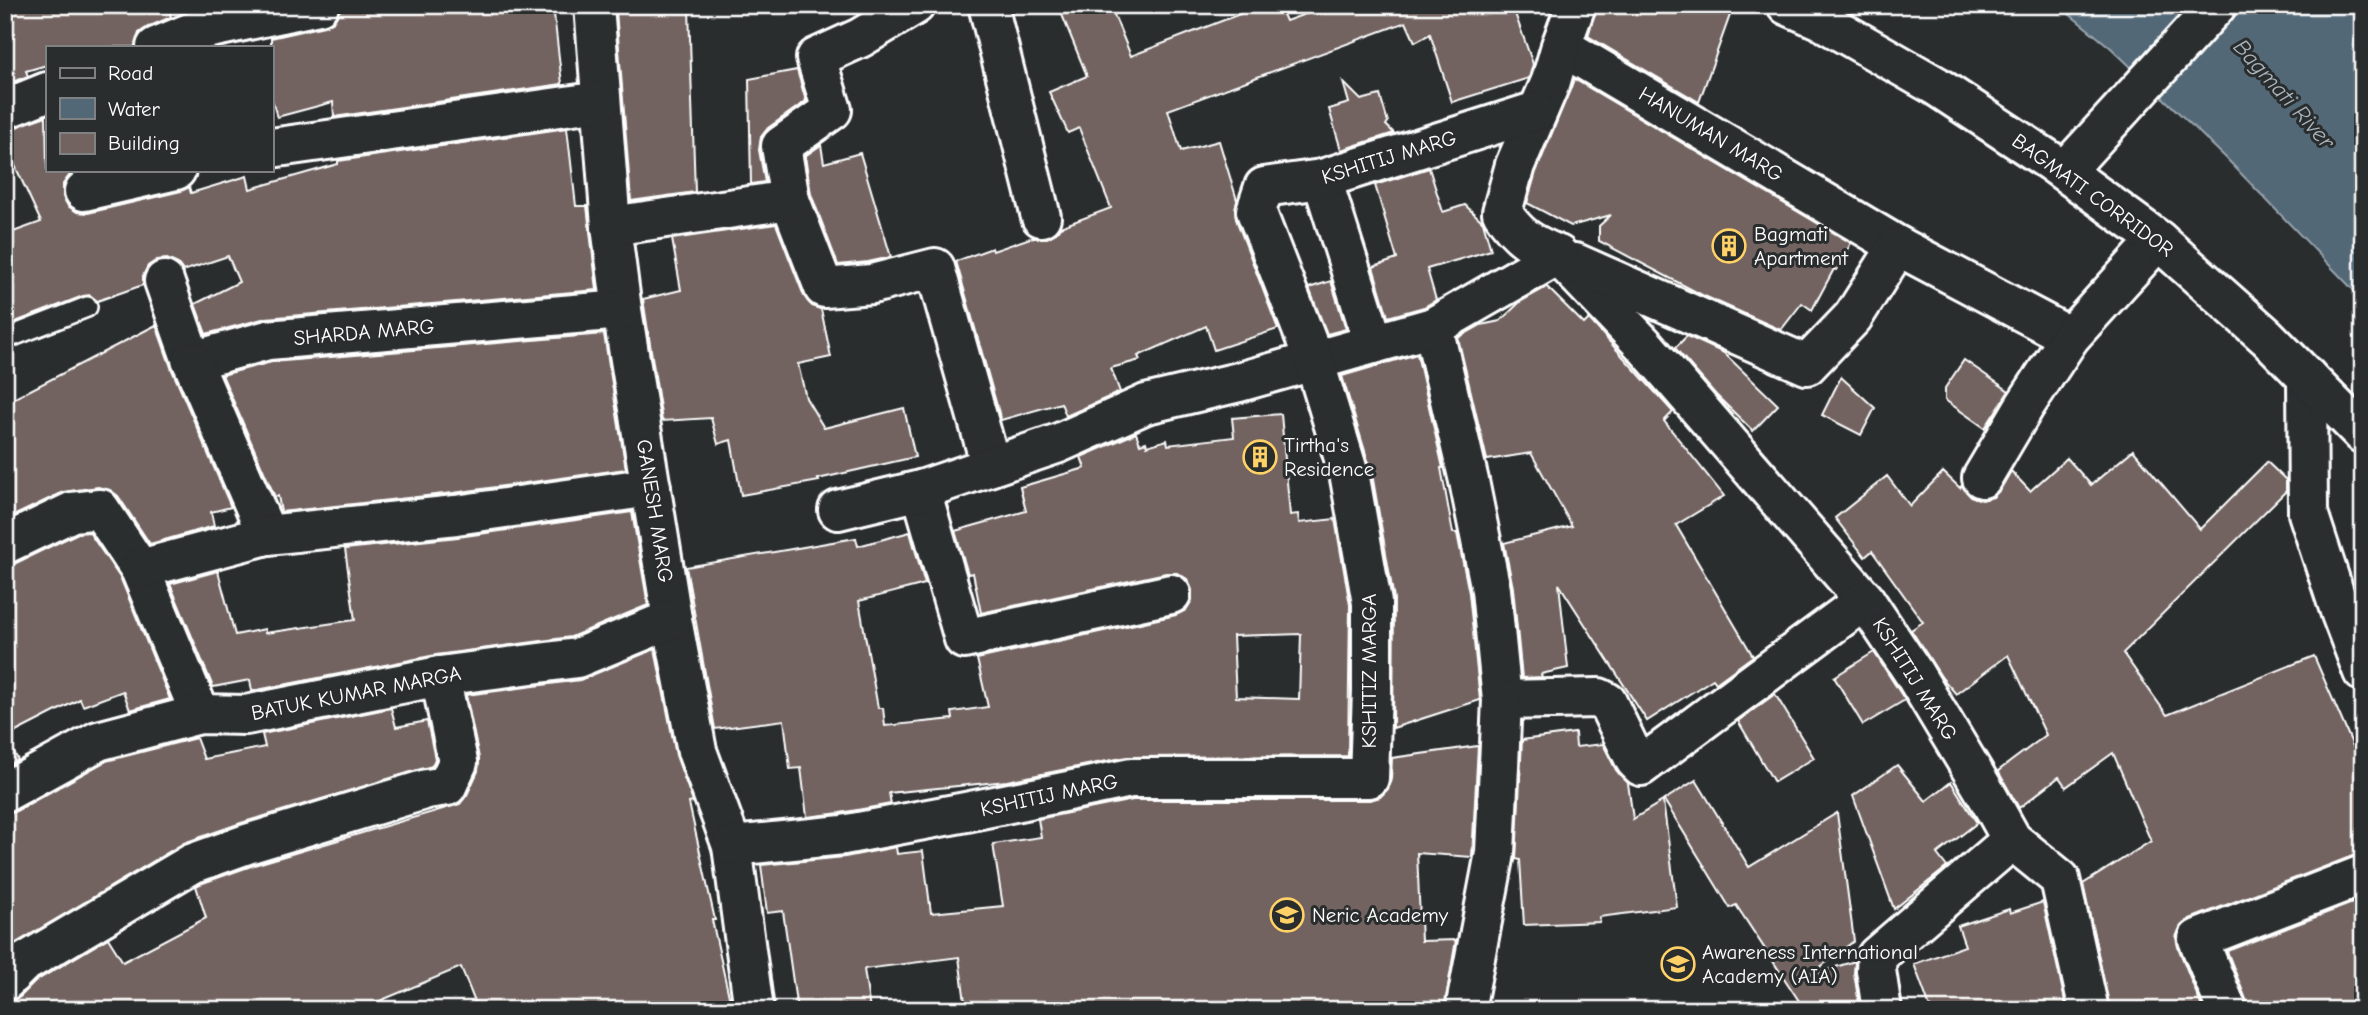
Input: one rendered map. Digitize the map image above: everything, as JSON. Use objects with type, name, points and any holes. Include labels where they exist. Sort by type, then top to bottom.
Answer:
[{"type":"street","points":[[158,46],[192,32],[319,5]]},
{"type":"street","name":"GANESH MARG","points":[[594,5],[611,226],[622,310],[672,619],[697,751],[732,846],[754,1010]]},
{"type":"street","points":[[915,5],[860,38],[816,58],[832,110],[780,146],[790,200],[824,288],[872,284],[935,268],[991,466]]},
{"type":"street","points":[[988,5],[1041,216]]},
{"type":"street","points":[[1576,5],[1551,81],[1514,164],[1502,212],[1522,237],[1532,244],[1807,365],[1853,317],[1898,246]]},
{"type":"street","name":"BAGMATI CORRIDOR","points":[[1787,5],[1819,19],[1936,86],[2065,171],[2158,240],[2267,337],[2363,434]]},
{"type":"street","points":[[2065,171],[2217,5]]},
{"type":"street","name":"HANUMAN MARG","points":[[1561,46],[1898,246],[2070,337]]},
{"type":"street","points":[[5,109],[46,92]]},
{"type":"street","points":[[273,148],[601,101]]},
{"type":"street","name":"KSHITIJ MARG","points":[[1256,212],[1264,187],[1322,179],[1537,111]]},
{"type":"street","points":[[85,191],[167,172]]},
{"type":"street","points":[[1322,179],[1374,344]]},
{"type":"street","points":[[611,226],[790,200]]},
{"type":"street","name":"KSHITIZ MARGA","points":[[1256,212],[1314,360],[1350,478],[1372,603],[1368,778]]},
{"type":"street","points":[[1982,478],[2070,337],[2158,240]]},
{"type":"street","points":[[838,510],[921,490],[1059,443],[1146,404],[1238,382],[1433,327],[1558,255]]},
{"type":"street","points":[[1558,255],[1644,345],[1865,600]]},
{"type":"street","points":[[164,281],[192,361],[267,535]]},
{"type":"street","name":"SHARDA MARG","points":[[192,361],[268,340],[622,310]]},
{"type":"street","points":[[1433,327],[1491,590],[1502,700],[1494,853],[1465,1010]]},
{"type":"street","points":[[2307,377],[2308,513],[2363,672]]},
{"type":"street","points":[[140,569],[267,535],[456,515],[651,486]]},
{"type":"street","points":[[921,490],[964,639],[1171,594]]},
{"type":"street","points":[[5,544],[72,512],[100,509],[140,569],[200,714]]},
{"type":"street","name":"KSHITIJ MARG","points":[[1502,700],[1599,698],[1607,702],[1635,761],[1641,766],[1865,600],[1913,672],[1989,797],[2012,841],[2060,879],[2089,1010]]},
{"type":"street","name":"BATUK KUMAR MARGA","points":[[5,793],[98,741],[200,714],[246,715],[440,676],[577,658],[672,619]]},
{"type":"street","points":[[5,981],[22,964],[191,864],[427,789],[447,786],[458,762],[440,676]]},
{"type":"street","name":"KSHITIJ MARG","points":[[732,846],[843,835],[1130,778],[1368,778]]},
{"type":"street","points":[[1882,1010],[1876,970],[1877,956],[2012,841]]},
{"type":"street","points":[[2227,1010],[2197,939],[2363,876]]},
{"type":"lane","points":[[5,339],[88,307]]},
{"type":"water","name":"Bagmati River","points":[[2058,5],[2363,5],[2363,300],[2225,157],[2111,48]]},
{"type":"building","points":[[5,5],[168,5],[171,17],[139,33],[135,46],[46,46],[46,65],[26,71],[28,76],[5,85]]},
{"type":"building","points":[[364,5],[553,5],[562,84],[334,117],[333,102],[277,117],[273,103],[271,38],[324,26],[334,21],[340,10]]},
{"type":"building","points":[[1058,5],[1110,5],[1131,56],[1263,5],[1279,5],[1286,21],[1330,5],[1512,5],[1533,64],[1529,78],[1452,102],[1430,34],[1415,42],[1406,22],[1168,110],[1181,151],[1219,141],[1237,200],[1236,219],[1278,329],[1214,350],[1206,326],[1138,356],[1140,360],[1111,368],[1120,392],[1066,416],[1061,403],[1001,420],[956,261],[1033,237],[1047,238],[1060,227],[1111,208],[1079,128],[1068,133],[1049,92],[1087,76]]},
{"type":"building","points":[[1597,5],[1703,5],[1730,15],[1699,102],[1588,36]]},
{"type":"building","points":[[689,9],[695,192],[631,201],[616,11]]},
{"type":"building","points":[[797,70],[806,101],[768,128],[761,137],[759,150],[765,182],[751,184],[749,79]]},
{"type":"building","name":"Bagmati Apartment","points":[[1574,79],[1851,243],[1812,310],[1802,303],[1781,330],[1702,295],[1599,241],[1599,226],[1611,215],[1571,226],[1527,203],[1536,172]]},
{"type":"building","points":[[1343,82],[1361,100],[1380,95],[1388,122],[1386,125],[1394,133],[1341,150],[1329,109],[1349,103]]},
{"type":"building","points":[[46,116],[46,172],[70,172],[63,184],[63,197],[68,206],[77,212],[88,213],[189,187],[191,193],[247,176],[250,189],[338,164],[338,161],[567,128],[576,206],[587,206],[597,290],[266,318],[206,334],[195,304],[239,282],[228,256],[183,271],[178,264],[167,259],[157,260],[148,266],[143,276],[143,285],[97,301],[90,295],[83,296],[5,326],[5,235],[41,222],[5,144],[5,130]]},
{"type":"building","points":[[821,145],[824,163],[860,153],[891,257],[838,265],[811,194],[805,156]]},
{"type":"building","points":[[1429,168],[1443,212],[1465,205],[1483,222],[1491,250],[1427,269],[1436,300],[1424,307],[1388,317],[1373,267],[1397,259],[1375,185]]},
{"type":"building","points":[[776,224],[804,296],[812,306],[821,309],[831,357],[798,364],[806,398],[824,428],[904,408],[915,457],[818,479],[819,481],[741,495],[731,440],[718,444],[711,418],[662,421],[643,299],[681,290],[672,239]]},
{"type":"building","points":[[1331,281],[1346,329],[1327,334],[1309,288]]},
{"type":"building","points":[[1547,287],[1584,324],[1589,319],[1673,412],[1664,421],[1724,496],[1676,525],[1753,656],[1716,683],[1713,679],[1647,721],[1559,584],[1568,668],[1541,674],[1542,677],[1522,678],[1513,588],[1504,543],[1572,526],[1531,453],[1487,460],[1458,338],[1481,325],[1500,321],[1520,302]]},
{"type":"building","points":[[156,325],[172,370],[231,507],[211,512],[214,526],[150,544],[118,496],[110,490],[98,487],[63,492],[5,520],[5,403]]},
{"type":"building","points":[[604,334],[626,469],[453,493],[281,512],[278,496],[275,497],[222,375],[272,362]]},
{"type":"building","points":[[1687,336],[1724,353],[1778,405],[1753,431],[1716,395],[1675,348]]},
{"type":"building","points":[[1417,354],[1443,468],[1453,533],[1457,533],[1469,593],[1480,700],[1393,728],[1394,599],[1372,474],[1342,376]]},
{"type":"building","points":[[1964,360],[2009,391],[1985,428],[1945,400],[1945,388]]},
{"type":"building","points":[[1841,377],[1875,408],[1861,435],[1822,415]]},
{"type":"building","points":[[1281,414],[1290,515],[1298,514],[1299,523],[1335,519],[1350,605],[1348,756],[1127,757],[1007,781],[889,793],[891,804],[807,817],[801,768],[790,769],[784,720],[715,729],[686,567],[856,538],[858,546],[910,532],[925,584],[859,601],[878,708],[883,708],[885,726],[953,719],[952,712],[988,707],[977,659],[1176,615],[1186,610],[1192,600],[1192,590],[1187,579],[1177,573],[1166,573],[981,613],[973,573],[968,574],[955,531],[1026,511],[1020,487],[1085,468],[1081,457],[1136,433],[1140,444],[1146,442],[1147,446],[1167,440],[1168,445],[1234,437],[1232,418]],"holes":[[[1301,634],[1299,699],[1236,697],[1233,636]]]},
{"type":"building","points":[[2133,450],[2200,529],[2267,462],[2286,480],[2286,491],[2123,653],[2167,715],[2314,656],[2363,769],[2363,854],[2190,919],[2181,926],[2176,937],[2178,947],[2203,1010],[2110,1010],[2083,884],[2151,841],[2113,753],[2066,787],[2059,777],[2019,808],[1998,771],[2046,735],[2008,655],[1956,694],[1942,678],[1911,630],[1923,622],[1872,551],[1865,557],[1835,518],[1887,476],[1910,506],[1943,472],[1960,488],[1962,485],[1970,496],[1982,500],[1993,497],[2000,490],[2011,471],[2030,491],[2067,458],[2091,485]]},
{"type":"building","points":[[632,512],[648,605],[571,637],[436,655],[252,691],[250,680],[213,687],[170,584],[218,571],[235,635],[265,629],[265,633],[355,620],[345,549],[458,537]]},
{"type":"building","points":[[89,532],[121,579],[170,699],[130,710],[123,691],[83,706],[80,699],[6,737],[18,760],[5,767],[5,566],[78,533]]},
{"type":"building","points":[[655,649],[676,755],[693,802],[689,803],[732,1010],[478,1010],[461,967],[358,1010],[5,1010],[5,1002],[20,997],[36,981],[108,938],[123,962],[206,918],[196,886],[200,884],[254,865],[460,804],[478,771],[479,758],[466,695],[580,680]]},
{"type":"building","points":[[1874,652],[1905,700],[1863,725],[1834,677]]},
{"type":"building","points":[[1775,694],[1814,758],[1774,782],[1738,721]]},
{"type":"building","points":[[391,708],[396,727],[427,721],[435,759],[432,766],[241,823],[184,843],[5,950],[5,814],[16,811],[106,761],[196,738],[204,759],[265,747],[262,734]]},
{"type":"building","points":[[1575,733],[1576,747],[1603,744],[1616,770],[1628,783],[1633,819],[1663,801],[1677,907],[1599,917],[1600,922],[1524,925],[1520,860],[1516,859],[1522,740]]},
{"type":"building","points":[[1478,746],[1472,857],[1417,853],[1421,941],[1456,940],[1444,1010],[966,1010],[959,957],[864,969],[870,1010],[797,1010],[783,911],[767,913],[761,865],[845,857],[896,847],[897,854],[923,851],[931,913],[1003,906],[993,844],[1041,837],[1038,819],[1133,800],[1370,800],[1380,797],[1388,789],[1392,758]]},
{"type":"building","points":[[1897,765],[1926,801],[1951,782],[1977,823],[1937,854],[1947,867],[1894,909],[1853,796]]},
{"type":"building","points":[[1696,780],[1749,867],[1837,813],[1854,941],[1810,975],[1855,961],[1854,973],[1860,1010],[1805,1010],[1736,905],[1730,908],[1664,800]]},
{"type":"building","points":[[2363,899],[2363,1010],[2248,1010],[2227,951]]},
{"type":"building","points":[[2043,902],[2067,1010],[1931,1010],[1914,964],[1965,946],[1958,926],[2009,909],[2010,913]]},
{"type":"place","name":"Bagmati Apartment","points":[[1729,246]]},
{"type":"place","name":"Tirtha's Residence","points":[[1260,457]]},
{"type":"place","name":"Neric Academy","points":[[1287,915]]},
{"type":"place","name":"Awareness International Academy (AIA)","points":[[1678,964]]}]
